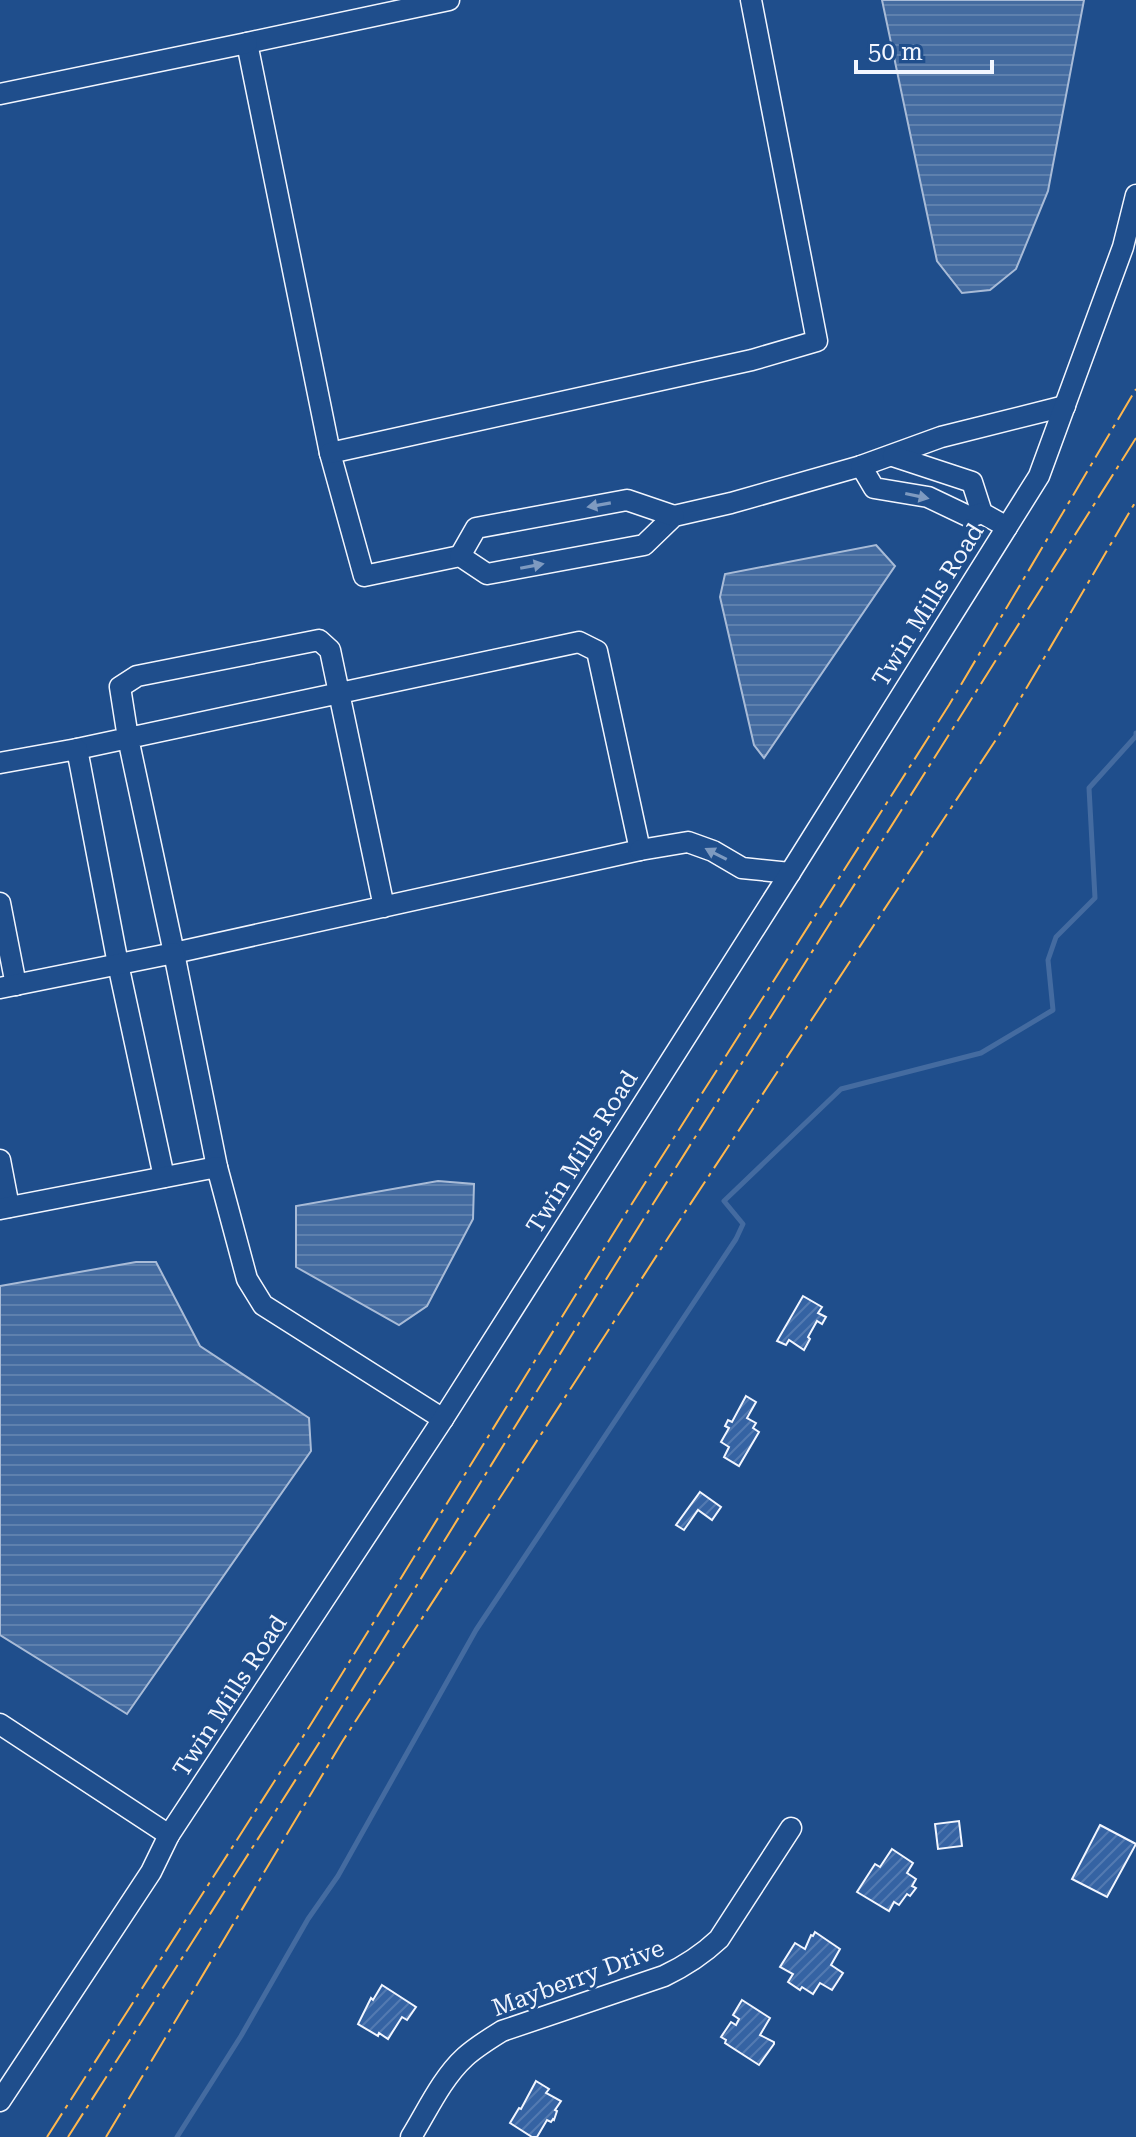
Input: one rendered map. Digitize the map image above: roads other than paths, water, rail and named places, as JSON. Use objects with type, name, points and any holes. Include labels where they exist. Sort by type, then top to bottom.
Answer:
[{"type":"street","points":[[0,94],[449,0]]},
{"type":"street","points":[[330,453],[752,360],[817,341],[751,0]]},
{"type":"street","points":[[247,43],[330,453],[364,576],[460,556],[487,574],[644,545],[674,516],[861,466],[941,437],[1065,406]]},
{"type":"street","name":"Twin Mills Road","points":[[0,2101],[151,1872],[169,1835],[443,1419],[1039,476],[1123,247],[1136,195]]},
{"type":"street","points":[[893,456],[972,482],[982,513],[1007,527]]},
{"type":"street","points":[[861,466],[874,488],[928,497],[970,517],[982,513]]},
{"type":"street","points":[[460,556],[476,528],[491,525],[627,500],[674,516]]},
{"type":"street","points":[[384,907],[330,650],[319,640],[137,676],[120,687],[217,1167],[247,1279],[263,1305],[443,1419]]},
{"type":"street","points":[[0,763],[579,642],[597,651],[640,850]]},
{"type":"street","points":[[77,749],[118,964],[164,1177]]},
{"type":"street","points":[[0,903],[8,987],[688,842],[713,851],[742,868],[790,873]]},
{"type":"street","points":[[0,1160],[5,1208],[217,1167]]},
{"type":"street","points":[[0,1724],[169,1835]]},
{"type":"street","name":"Mayberry Drive","points":[[411,2137],[463,2059],[502,2031],[664,1976],[704,1953],[719,1939],[791,1828]]},
{"type":"water","points":[[882,0],[1084,0],[1048,191],[1016,269],[990,290],[962,293],[937,261]]},
{"type":"water","points":[[876,545],[895,566],[764,758],[754,745],[720,597],[725,574]]},
{"type":"water","points":[[438,1181],[474,1184],[473,1219],[427,1306],[399,1325],[296,1267],[296,1206]]},
{"type":"water","points":[[136,1262],[156,1262],[200,1346],[309,1418],[311,1451],[127,1714],[0,1635],[0,1286]]},
{"type":"waterway","points":[[177,2137],[241,2036],[308,1919],[338,1876],[476,1630],[736,1239],[743,1224],[724,1201],[841,1089],[981,1053],[1053,1010],[1048,960],[1056,937],[1095,898],[1089,788],[1136,733]]}]
